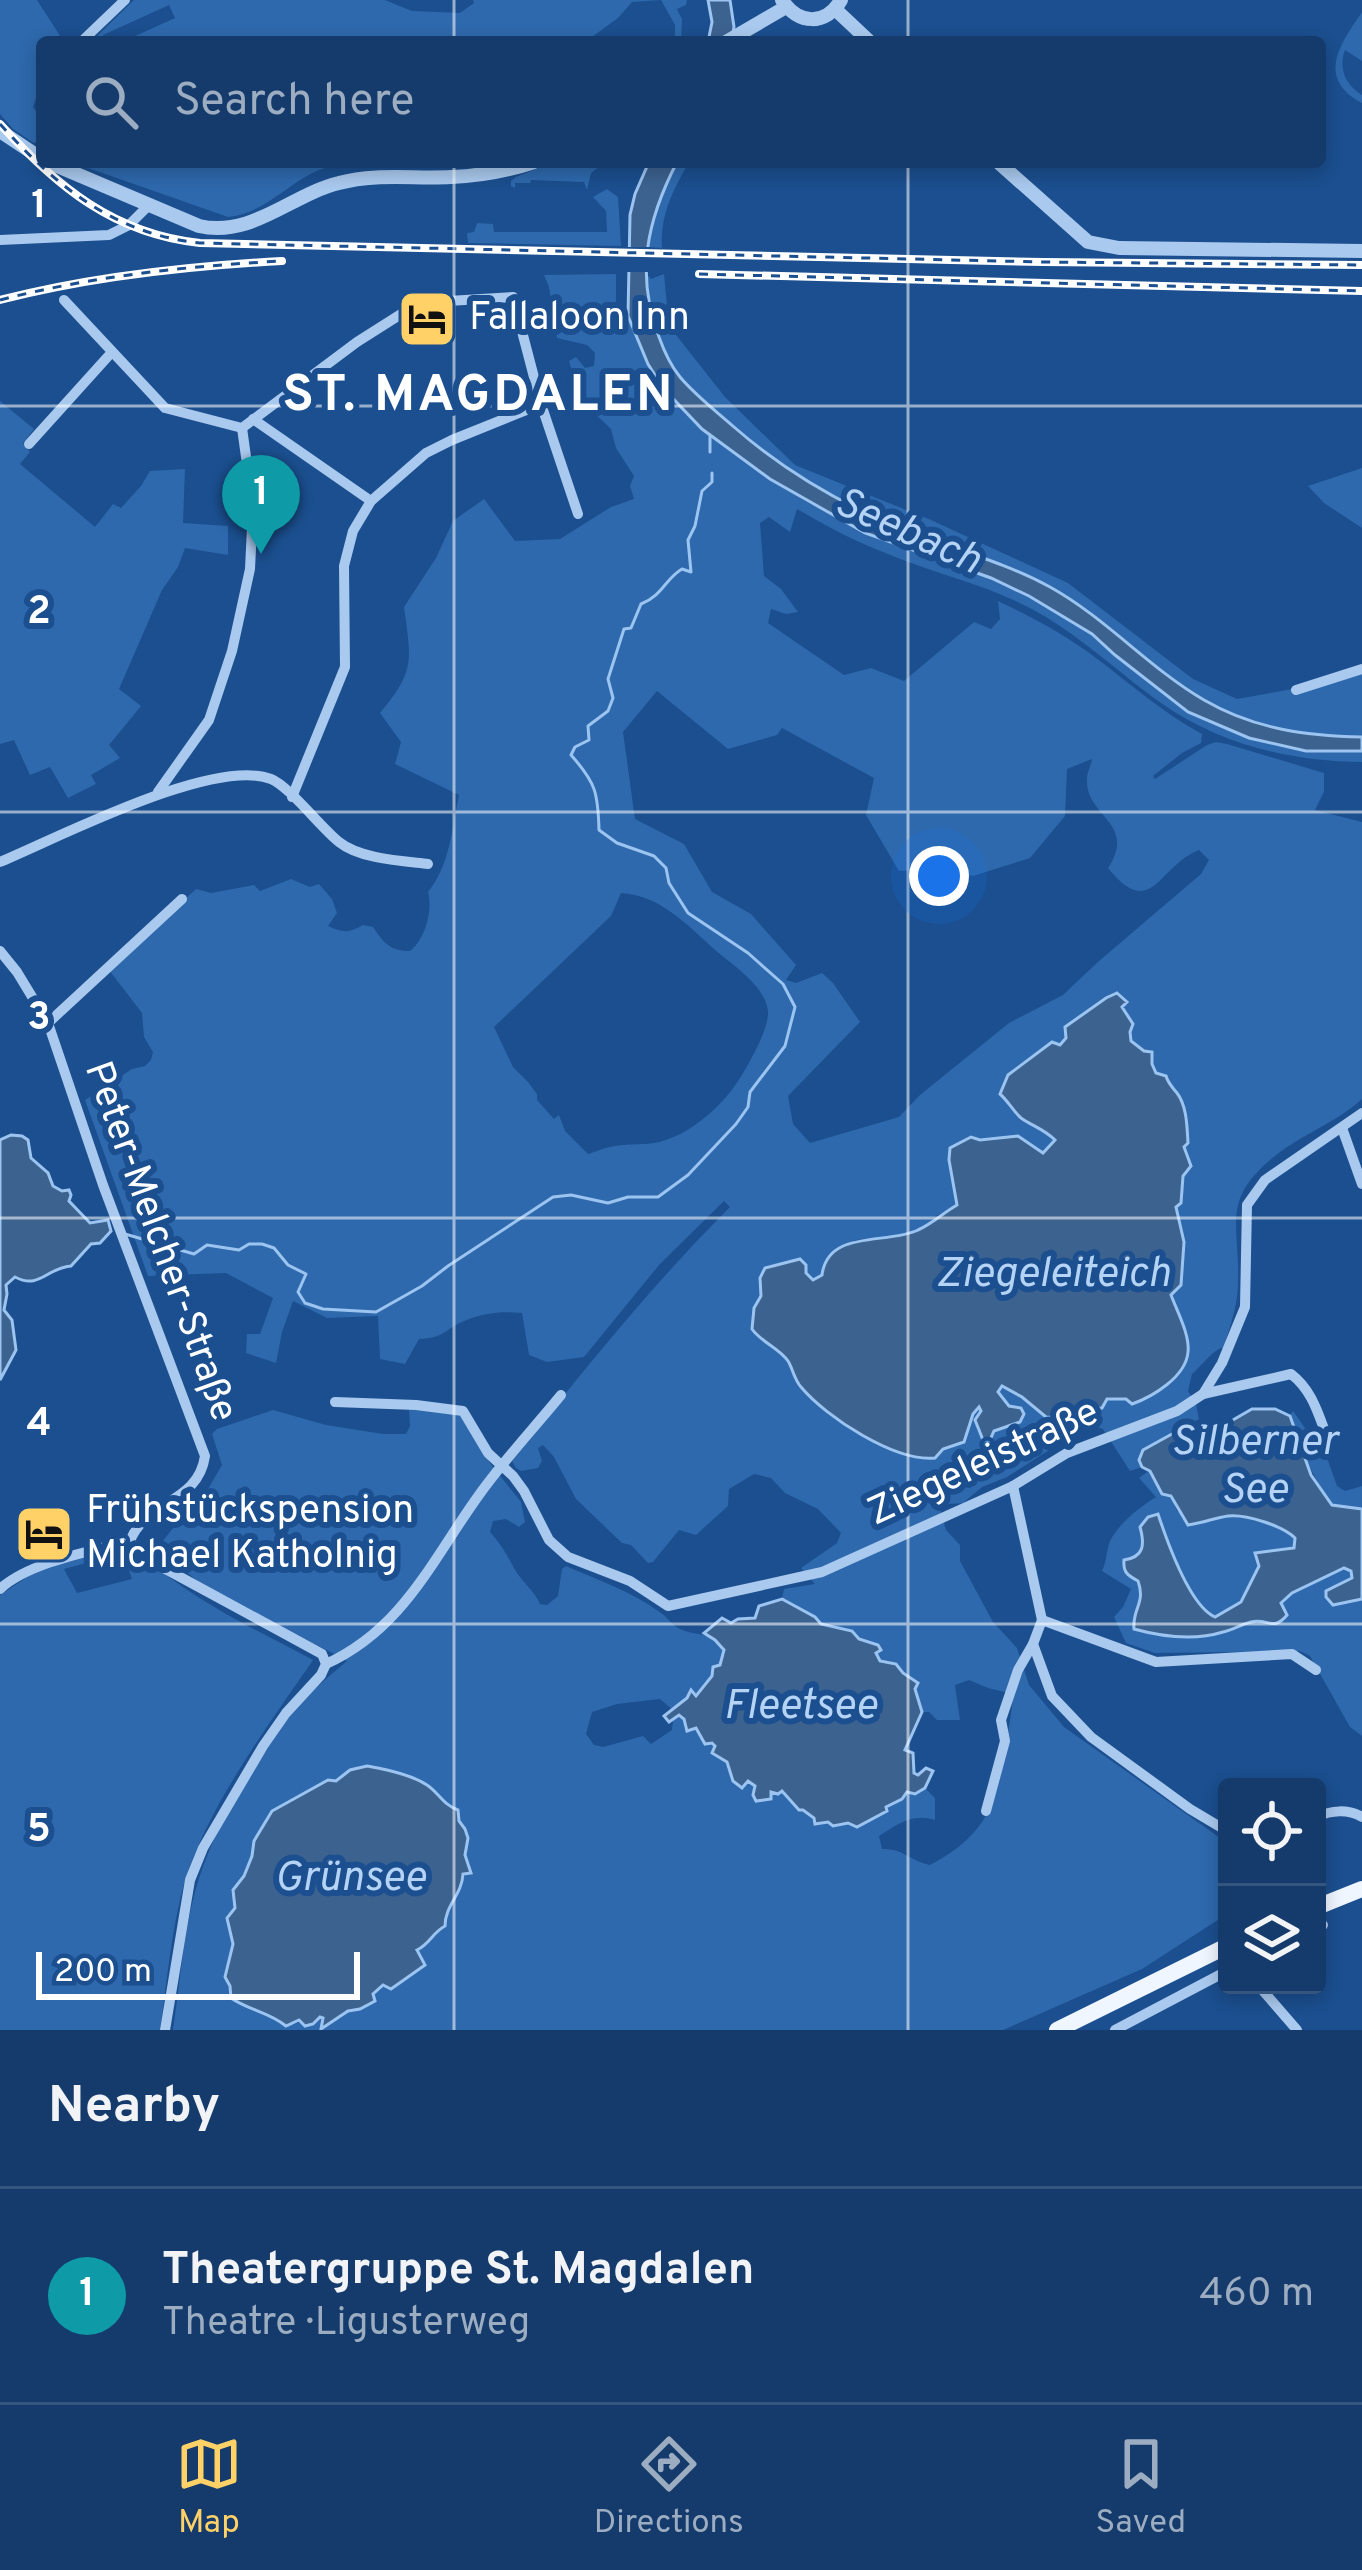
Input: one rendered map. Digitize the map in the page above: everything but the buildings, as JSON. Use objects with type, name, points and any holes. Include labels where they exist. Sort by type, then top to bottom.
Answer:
[{"type":"main road","points":[[1326,1915],[1362,1888]]},
{"type":"main road","points":[[1057,2030],[1218,1950]]},
{"type":"street","points":[[87,36],[125,0]]},
{"type":"street","points":[[735,36],[784,3],[804,19],[819,19],[838,5],[865,36]]},
{"type":"street","points":[[0,131],[36,154]]},
{"type":"street","points":[[66,168],[199,226],[232,228],[342,182],[381,176],[482,175],[510,168]]},
{"type":"street","points":[[1004,168],[1088,242],[1119,248],[1362,251]]},
{"type":"street","points":[[0,240],[109,236],[150,204]]},
{"type":"street","points":[[242,428],[357,342],[410,309],[432,302],[513,297],[578,514]]},
{"type":"street","points":[[64,300],[165,408],[242,428]]},
{"type":"street","points":[[29,444],[112,352]]},
{"type":"street","points":[[292,797],[345,667],[344,566],[353,531],[371,501],[426,453],[542,404]]},
{"type":"street","points":[[253,419],[371,501]]},
{"type":"street","points":[[158,793],[209,720],[232,651],[250,569],[254,507],[242,428]]},
{"type":"street","points":[[1296,690],[1362,670]]},
{"type":"street","points":[[0,862],[158,793],[242,776],[272,779],[341,845],[389,860],[428,864]]},
{"type":"street","points":[[48,1023],[182,899]]},
{"type":"street","name":"Peter-Melcher-Straße","points":[[0,951],[48,1023],[205,1456],[200,1478],[140,1523],[130,1541]]},
{"type":"street","points":[[1203,1394],[1222,1363],[1245,1306],[1247,1205],[1265,1180],[1362,1113]]},
{"type":"street","points":[[1342,1128],[1362,1184]]},
{"type":"street","name":"Ziegeleistraße","points":[[335,1402],[463,1411],[488,1453],[524,1491],[549,1540],[568,1557],[630,1581],[668,1606],[822,1572],[1013,1486],[1067,1453],[1177,1411],[1203,1394],[1291,1374],[1305,1385],[1328,1437]]},
{"type":"street","points":[[165,2030],[190,1880],[203,1848],[270,1734],[326,1664],[385,1627],[483,1490],[561,1395]]},
{"type":"street","points":[[986,1811],[1005,1741],[1001,1720],[1042,1620],[1013,1486]]},
{"type":"street","points":[[0,1589],[38,1568],[130,1541],[148,1560],[322,1654],[326,1664]]},
{"type":"street","points":[[1042,1620],[1156,1662],[1292,1654],[1316,1670]]},
{"type":"street","points":[[1033,1644],[1052,1696],[1091,1737],[1218,1826]]},
{"type":"street","points":[[1326,1812],[1362,1817]]},
{"type":"street","points":[[1115,2030],[1218,1976]]},
{"type":"street","points":[[1266,1994],[1298,2030]]},
{"type":"shaded area","points":[[0,0],[37,0],[60,36],[36,36],[36,142],[13,129],[0,114]]},
{"type":"shaded area","points":[[134,0],[385,0],[412,11],[460,13],[473,0],[661,0],[632,2],[593,36],[135,36],[175,18],[169,5],[97,36]]},
{"type":"shaded area","points":[[661,0],[687,0],[677,9],[681,36],[675,36],[675,25]]},
{"type":"shaded area","points":[[1362,12],[1362,61],[1345,50],[1342,64],[1348,81],[1362,95],[1362,103],[1339,83],[1336,60]]},
{"type":"shaded area","points":[[88,168],[328,168],[305,177],[259,207],[228,217]]},
{"type":"shaded area","points":[[539,168],[597,168],[591,173],[587,190],[584,182],[531,180],[515,183],[515,188],[511,181]]},
{"type":"shaded area","points":[[674,168],[686,168],[669,203],[662,248],[648,247],[662,192]]},
{"type":"shaded area","points":[[607,189],[618,197],[621,246],[468,243],[467,233],[474,232],[477,223],[493,224],[494,232],[607,232],[606,211],[593,197]]},
{"type":"shaded area","points":[[616,274],[616,304],[628,316],[663,388],[702,429],[805,501],[865,533],[1029,596],[1092,634],[1188,712],[1214,724],[1306,751],[1362,751],[1362,762],[1335,761],[1232,740],[1184,718],[1045,616],[1010,598],[876,549],[797,509],[790,532],[769,517],[760,523],[764,576],[798,612],[771,609],[768,623],[844,675],[871,668],[904,681],[974,622],[991,629],[1000,619],[998,601],[1073,642],[1202,734],[1201,743],[1182,753],[1155,779],[1207,745],[1227,744],[1324,773],[1324,792],[1315,810],[1362,822],[1362,1099],[1275,1156],[1246,1186],[1237,1213],[1238,1291],[1231,1323],[1224,1347],[1192,1374],[1188,1391],[1199,1419],[1143,1450],[1142,1467],[1130,1471],[1103,1429],[1074,1420],[1071,1436],[963,1503],[940,1509],[946,1530],[960,1545],[960,1561],[993,1622],[1017,1648],[1029,1685],[1064,1727],[1218,1837],[1218,1920],[1142,1969],[1003,2030],[173,2030],[191,1909],[213,1841],[271,1741],[305,1698],[347,1661],[213,1591],[158,1547],[187,1504],[205,1494],[222,1465],[212,1434],[273,1410],[383,1434],[406,1434],[409,1409],[460,1415],[521,1502],[525,1522],[519,1527],[506,1519],[493,1521],[490,1532],[540,1604],[547,1605],[558,1596],[566,1566],[639,1599],[675,1626],[712,1639],[724,1651],[696,1697],[692,1691],[673,1710],[660,1699],[592,1712],[586,1734],[594,1745],[643,1736],[651,1744],[672,1730],[679,1715],[728,1762],[733,1777],[771,1792],[786,1792],[816,1824],[857,1827],[908,1792],[925,1788],[935,1798],[935,1820],[912,1819],[879,1836],[882,1849],[930,1865],[975,1832],[991,1805],[1001,1771],[1013,1694],[969,1680],[955,1685],[960,1720],[937,1720],[922,1712],[915,1683],[892,1662],[880,1661],[863,1640],[824,1625],[782,1599],[784,1589],[815,1584],[801,1568],[837,1543],[841,1533],[818,1509],[785,1493],[771,1478],[754,1474],[729,1489],[728,1506],[696,1535],[679,1530],[648,1563],[576,1499],[543,1445],[538,1448],[542,1461],[538,1468],[521,1471],[512,1461],[617,1331],[730,1207],[724,1201],[659,1265],[584,1357],[547,1362],[529,1355],[522,1313],[499,1313],[471,1318],[439,1335],[419,1339],[405,1364],[380,1359],[378,1316],[327,1318],[293,1301],[276,1363],[246,1353],[247,1334],[260,1334],[273,1298],[226,1273],[148,1276],[85,1100],[151,1060],[142,1013],[109,970],[196,889],[211,893],[254,885],[260,891],[291,879],[310,887],[319,884],[337,913],[328,926],[346,931],[373,927],[388,945],[403,951],[410,951],[424,932],[428,892],[446,858],[459,795],[395,764],[401,742],[380,713],[400,686],[408,664],[404,607],[453,521],[484,499],[515,541],[560,539],[611,507],[634,499],[630,486],[634,476],[616,448],[611,429],[580,399],[569,361],[576,357],[585,368],[594,366],[595,353],[587,345],[557,338],[544,275]],"holes":[[[657,691],[728,749],[777,735],[782,728],[874,778],[866,815],[899,871],[947,868],[973,876],[1030,858],[1065,816],[1067,769],[1092,759],[1088,791],[1114,830],[1116,853],[1108,868],[1123,883],[1145,890],[1199,850],[1209,860],[1201,874],[1063,995],[1009,1023],[899,1117],[810,1143],[793,1124],[788,1096],[860,1022],[822,973],[796,983],[786,980],[796,965],[751,914],[712,892],[684,844],[635,819],[623,732]],[[621,893],[648,899],[672,912],[754,984],[766,1002],[768,1019],[739,1080],[701,1120],[660,1142],[588,1154],[565,1131],[559,1115],[554,1119],[537,1100],[513,1067],[494,1027],[611,916]],[[1106,998],[1122,1007],[1133,1024],[1131,1041],[1179,1095],[1185,1111],[1188,1155],[1176,1207],[1183,1233],[1182,1273],[1181,1285],[1171,1295],[1179,1316],[1182,1367],[1160,1389],[1107,1399],[1059,1418],[1002,1386],[998,1391],[1009,1407],[1021,1408],[983,1440],[976,1426],[979,1407],[963,1442],[943,1449],[935,1458],[925,1459],[870,1439],[802,1389],[754,1308],[761,1295],[806,1273],[812,1280],[822,1275],[855,1240],[914,1233],[957,1205],[950,1148],[971,1137],[1043,1153],[1056,1140],[1020,1117],[1001,1094],[1008,1076],[1052,1042],[1060,1045],[1066,1027]],[[367,1766],[406,1775],[458,1810],[470,1865],[432,1939],[360,2009],[322,2028],[319,2017],[286,2026],[231,1998],[225,1977],[233,1944],[227,1919],[235,1908],[233,1890],[273,1811],[328,1780],[336,1781],[350,1770]]]},
{"type":"shaded area","points":[[664,274],[669,326],[725,397],[795,465],[1068,583],[1193,679],[1237,699],[1362,673],[1362,737],[1281,729],[1223,710],[1184,687],[1050,587],[870,515],[781,464],[725,423],[673,367],[656,330],[645,277]]},
{"type":"shaded area","points":[[0,401],[34,429],[23,443],[30,452],[20,464],[95,527],[113,504],[121,508],[150,471],[185,469],[183,523],[228,526],[228,555],[185,548],[119,689],[141,706],[109,745],[120,758],[91,775],[96,784],[68,798],[50,767],[30,775],[14,740],[0,744]]},
{"type":"shaded area","points":[[1362,468],[1362,528],[1308,486]]},
{"type":"shaded area","points":[[1293,1411],[1305,1428],[1321,1429],[1317,1449],[1326,1455],[1337,1486],[1345,1491],[1362,1486],[1362,1509],[1332,1505],[1303,1451],[1290,1416]]},
{"type":"shaded area","points":[[1150,1470],[1177,1511],[1210,1522],[1232,1515],[1284,1528],[1296,1538],[1294,1549],[1277,1549],[1259,1566],[1241,1602],[1216,1617],[1189,1587],[1158,1515],[1141,1554],[1124,1560],[1123,1569],[1140,1591],[1134,1628],[1178,1637],[1223,1632],[1261,1621],[1315,1579],[1351,1571],[1362,1599],[1362,1736],[1350,1727],[1310,1656],[1300,1651],[1155,1653],[1126,1643],[1114,1617],[1131,1589],[1102,1571],[1114,1535],[1156,1497],[1139,1478]]},
{"type":"shaded area","points":[[132,1545],[194,1595],[313,1660],[240,1768],[194,1855],[176,1920],[160,2030],[0,2030],[0,1595],[38,1570]],"holes":[[[123,1553],[132,1579],[77,1593],[64,1569]]]},
{"type":"water","points":[[708,0],[730,0],[732,36],[709,36]]},
{"type":"water","name":"Seebach","points":[[646,168],[674,168],[658,205],[648,248],[652,314],[680,377],[752,442],[853,507],[1050,587],[1184,687],[1223,710],[1281,729],[1362,737],[1362,751],[1306,751],[1249,738],[1188,712],[1092,634],[1029,596],[865,533],[770,479],[702,429],[663,388],[628,316],[630,215]]},
{"type":"water","name":"Ziegeleiteich","points":[[1117,993],[1127,1002],[1122,1007],[1133,1024],[1131,1041],[1152,1052],[1156,1073],[1166,1076],[1186,1117],[1188,1143],[1184,1147],[1191,1166],[1183,1176],[1181,1203],[1176,1207],[1184,1242],[1181,1285],[1171,1295],[1188,1345],[1181,1370],[1158,1391],[1132,1404],[1126,1399],[1107,1399],[1102,1408],[1059,1418],[1046,1417],[1002,1386],[998,1392],[1009,1406],[1021,1408],[1024,1414],[1020,1422],[983,1440],[975,1420],[979,1407],[964,1442],[943,1449],[935,1458],[901,1453],[862,1435],[812,1399],[784,1356],[752,1329],[765,1268],[800,1259],[813,1280],[822,1275],[835,1251],[847,1245],[928,1225],[957,1205],[950,1148],[971,1137],[1018,1136],[1043,1153],[1055,1140],[1021,1118],[1000,1094],[1008,1075],[1052,1042],[1060,1045],[1066,1038],[1065,1027]]},
{"type":"water","points":[[11,1135],[28,1140],[31,1158],[48,1173],[53,1186],[69,1190],[69,1201],[90,1223],[108,1220],[111,1231],[71,1266],[37,1280],[15,1277],[6,1285],[4,1310],[12,1320],[16,1350],[0,1380],[0,1140]]},
{"type":"water","name":"Silberner See","points":[[1252,1409],[1275,1409],[1290,1416],[1311,1475],[1332,1505],[1362,1509],[1362,1599],[1333,1605],[1326,1597],[1326,1591],[1352,1578],[1344,1568],[1292,1593],[1281,1603],[1287,1615],[1278,1623],[1257,1621],[1190,1637],[1134,1629],[1140,1589],[1125,1570],[1124,1560],[1141,1549],[1140,1527],[1148,1517],[1158,1514],[1188,1587],[1215,1617],[1241,1602],[1259,1566],[1255,1553],[1294,1548],[1295,1538],[1254,1519],[1228,1516],[1188,1525],[1171,1496],[1162,1494],[1139,1460],[1143,1450],[1190,1424],[1219,1428]]},
{"type":"water","name":"Fleetsee","points":[[782,1599],[821,1624],[852,1631],[859,1639],[878,1645],[880,1661],[896,1664],[918,1683],[915,1689],[922,1712],[905,1750],[913,1753],[914,1773],[926,1768],[933,1771],[925,1788],[915,1794],[907,1792],[887,1811],[857,1827],[815,1824],[782,1791],[756,1801],[755,1786],[748,1781],[742,1788],[733,1781],[727,1762],[712,1753],[715,1746],[705,1744],[696,1728],[687,1731],[679,1715],[669,1722],[664,1716],[691,1690],[696,1696],[712,1676],[713,1667],[720,1665],[724,1650],[704,1633],[722,1618],[731,1623],[755,1618],[759,1606]]},
{"type":"water","name":"Grünsee","points":[[367,1766],[420,1781],[458,1810],[468,1838],[465,1855],[471,1873],[463,1874],[445,1926],[417,1950],[425,1965],[391,1989],[383,1985],[373,1994],[375,2001],[321,2029],[320,2017],[313,2024],[305,2026],[299,2020],[286,2026],[231,1998],[225,1977],[233,1944],[227,1918],[235,1908],[233,1890],[244,1876],[254,1841],[272,1811],[328,1780],[336,1781],[350,1770]]},
{"type":"pier","points":[[623,247],[650,247],[650,272],[621,272]]},
{"type":"waterway","points":[[710,436],[710,452]]},
{"type":"waterway","points":[[125,1234],[194,1254],[207,1245],[239,1250],[262,1244],[306,1274],[298,1292],[305,1303],[323,1309],[376,1312],[553,1197],[571,1195],[608,1203],[658,1197],[688,1175],[736,1124],[748,1107],[750,1092],[785,1046],[795,1007],[783,984],[748,953],[688,913],[669,883],[666,868],[654,856],[617,843],[599,830],[594,789],[571,755],[589,740],[588,726],[608,711],[613,698],[608,679],[624,629],[631,628],[641,604],[676,573],[691,572],[688,540],[712,473]]},
{"type":"railway","points":[[0,124],[36,160]]},
{"type":"railway","points":[[44,168],[114,218],[169,238],[200,243],[1362,265]]},
{"type":"railway","points":[[0,300],[140,273],[282,261]]},
{"type":"railway","points":[[699,274],[1362,291]]},
{"type":"place","name":"Fallaloon Inn","points":[[427,319]]},
{"type":"place","name":"Theatergruppe St. Magdalen","points":[[261,554]]},
{"type":"place","name":"Frühstückspension Michael Katholnig","points":[[44,1534]]},
{"type":"district","name":"ST. MAGDALEN","points":[[479,397]]}]
